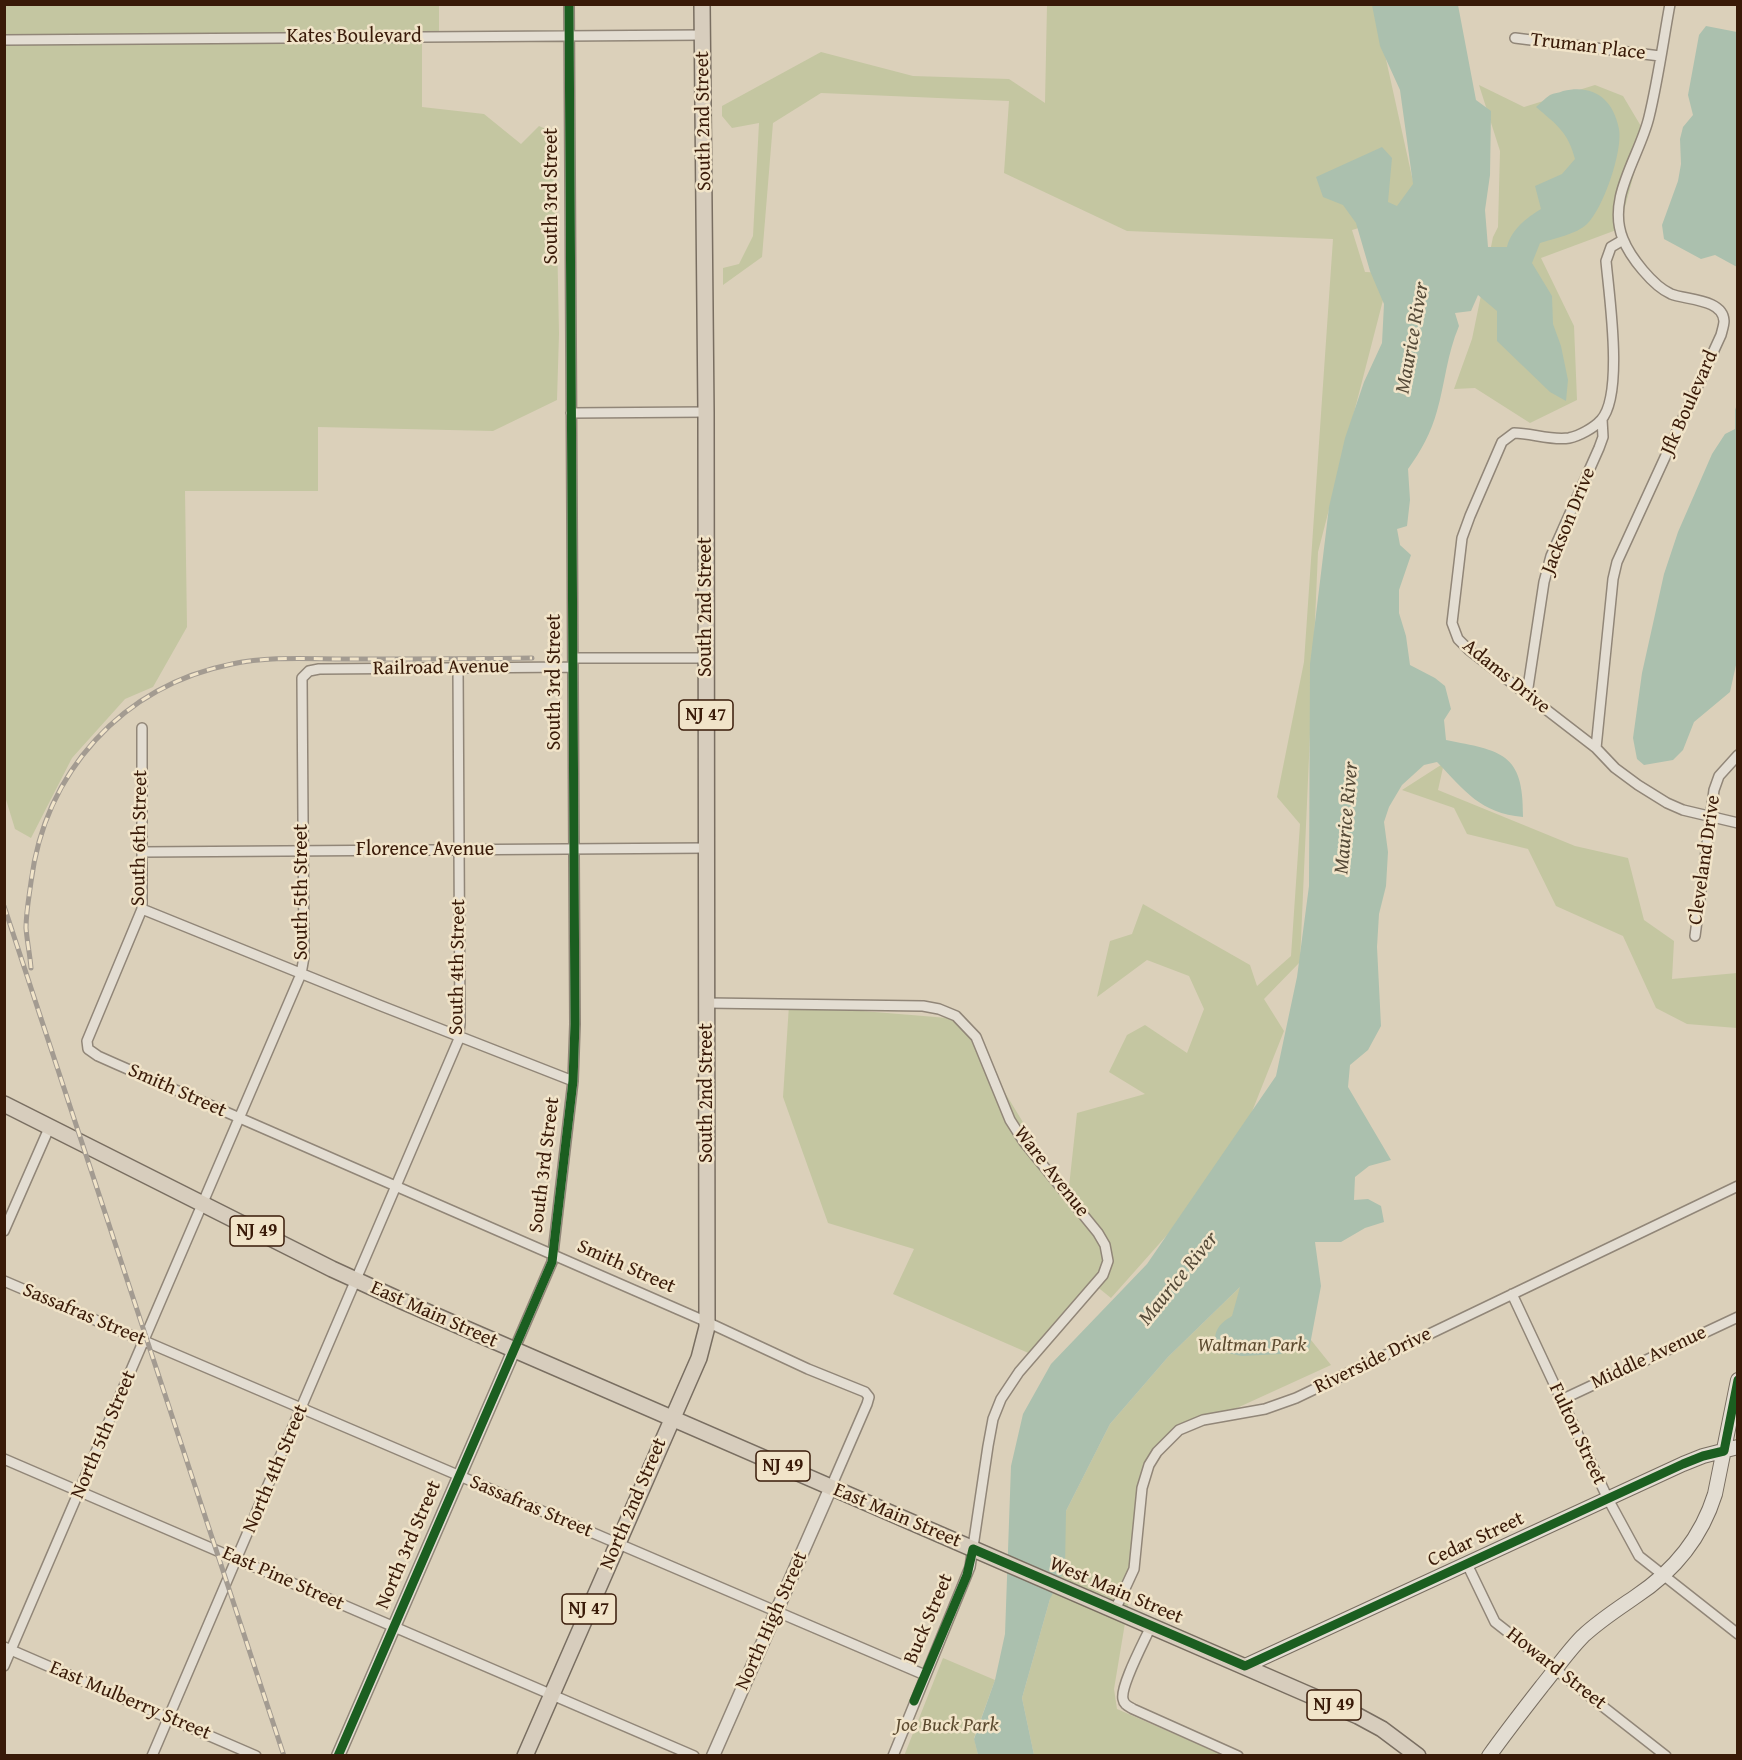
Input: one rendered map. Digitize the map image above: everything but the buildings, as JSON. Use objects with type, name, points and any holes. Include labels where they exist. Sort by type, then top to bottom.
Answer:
[{"type":"main road","name":"South 2nd Street","points":[[672,1418],[699,1358],[707,1322],[706,412],[702,4]]},
{"type":"main road","name":"East Main Street","points":[[4,1104],[356,1280],[973,1549]]},
{"type":"main road","points":[[1489,1755],[1583,1636],[1682,1558],[1699,1532],[1731,1449],[1737,1380]]},
{"type":"main road","name":"North 2nd Street","points":[[525,1755],[672,1418]]},
{"type":"main road","name":"Cedar Street","points":[[1245,1666],[1683,1464],[1731,1449]]},
{"type":"main road","name":"West Main Street","points":[[973,1549],[1369,1722],[1418,1755]]},
{"type":"street","name":"South 3rd Street","points":[[514,1350],[553,1255],[573,1081],[575,1024],[568,4]]},
{"type":"street","name":"Jfk Boulevard","points":[[1596,748],[1613,579],[1617,562],[1721,335],[1724,320],[1718,308],[1670,293],[1652,281],[1623,240],[1618,216],[1623,190],[1650,117],[1670,4]]},
{"type":"street","name":"Kates Boulevard","points":[[4,40],[703,35]]},
{"type":"street","name":"Truman Place","points":[[1515,38],[1660,56]]},
{"type":"street","points":[[1602,419],[1613,386],[1614,357],[1606,261],[1611,247],[1623,240]]},
{"type":"street","points":[[572,413],[706,412]]},
{"type":"street","name":"Adams Drive","points":[[1602,419],[1585,431],[1569,438],[1514,433],[1502,442],[1462,538],[1452,623],[1458,639],[1596,748],[1615,768],[1667,803],[1683,810],[1737,823]]},
{"type":"street","name":"Jackson Drive","points":[[1527,694],[1544,582],[1551,556],[1599,448],[1603,437],[1602,419]]},
{"type":"street","name":"Railroad Avenue","points":[[309,671],[458,668],[706,658]]},
{"type":"street","name":"South 4th Street","points":[[356,1280],[459,1037],[458,668]]},
{"type":"street","name":"South 5th Street","points":[[203,1204],[301,974],[304,957],[302,678],[309,671]]},
{"type":"street","name":"South 6th Street","points":[[116,1064],[92,1052],[86,1044],[142,909],[142,728]]},
{"type":"street","name":"Cleveland Drive","points":[[1695,936],[1714,790],[1719,776],[1737,755]]},
{"type":"street","name":"Florence Avenue","points":[[142,852],[707,848]]},
{"type":"street","points":[[142,909],[573,1081]]},
{"type":"street","name":"Ware Avenue","points":[[707,1002],[923,1006],[956,1016],[976,1038],[1010,1120],[1024,1142],[1098,1233],[1105,1245],[1108,1254],[1103,1275],[1019,1372],[1001,1399],[991,1428],[973,1549]]},
{"type":"street","name":"Smith Street","points":[[116,1064],[865,1392],[869,1397],[867,1404],[831,1487]]},
{"type":"street","points":[[4,1231],[50,1126]]},
{"type":"street","name":"Riverside Drive","points":[[1115,1610],[1134,1569],[1142,1488],[1149,1465],[1168,1439],[1179,1430],[1203,1420],[1274,1407],[1296,1398],[1737,1186]]},
{"type":"street","name":"North 5th Street","points":[[4,1666],[8,1648],[80,1491],[203,1204]]},
{"type":"street","name":"North 4th Street","points":[[152,1755],[356,1280]]},
{"type":"street","name":"Sassafras Street","points":[[4,1281],[925,1675]]},
{"type":"street","name":"Fulton Street","points":[[1512,1294],[1608,1499],[1639,1556],[1737,1634]]},
{"type":"street","name":"Middle Avenue","points":[[1561,1400],[1737,1317]]},
{"type":"street","name":"North 3rd Street","points":[[338,1755],[514,1350]]},
{"type":"street","name":"East Pine Street","points":[[4,1459],[694,1755]]},
{"type":"street","name":"North High Street","points":[[713,1755],[831,1487]]},
{"type":"street","name":"Buck Street","points":[[893,1755],[967,1575],[973,1549]]},
{"type":"street","name":"Howard Street","points":[[1467,1564],[1495,1622],[1666,1755]]},
{"type":"street","points":[[1151,1626],[1125,1682],[1122,1698],[1124,1703],[1238,1755]]},
{"type":"street","name":"East Mulberry Street","points":[[8,1648],[256,1755]]},
{"type":"green space","points":[[4,5],[439,5],[439,36],[422,37],[422,107],[484,114],[521,144],[539,126],[555,133],[559,334],[557,400],[493,431],[318,427],[318,491],[185,491],[187,627],[153,687],[125,699],[72,758],[31,838],[15,829],[4,793]]},
{"type":"green space","points":[[1047,5],[1374,5],[1416,195],[1403,215],[1352,230],[1365,272],[1390,273],[1318,552],[1300,962],[1264,999],[1284,1031],[1232,1162],[1111,1298],[1095,1285],[1033,1355],[893,1294],[914,1249],[828,1223],[783,1097],[789,1005],[960,1019],[1068,1196],[1077,1113],[1145,1094],[1109,1072],[1127,1035],[1145,1025],[1187,1053],[1204,1009],[1189,976],[1147,960],[1097,997],[1110,941],[1132,934],[1143,904],[1250,965],[1257,986],[1291,956],[1300,824],[1277,797],[1304,662],[1333,239],[1127,231],[1004,173],[1009,101],[821,93],[773,123],[762,257],[723,285],[723,268],[739,264],[753,236],[759,123],[732,128],[722,116],[722,106],[821,52],[913,76],[1009,79],[1045,103]]},
{"type":"green space","points":[[1479,85],[1524,107],[1595,85],[1623,96],[1645,133],[1619,229],[1541,258],[1574,326],[1577,400],[1530,423],[1475,388],[1454,389],[1472,339],[1493,237],[1498,227],[1500,151]]},
{"type":"green space","points":[[1444,763],[1438,790],[1575,846],[1628,858],[1644,920],[1674,941],[1672,979],[1737,973],[1737,1028],[1687,1024],[1656,1008],[1623,936],[1556,906],[1528,849],[1467,834],[1454,808],[1402,790]]},
{"type":"green space","name":"Waltman Park","points":[[1241,1286],[1279,1300],[1331,1365],[1169,1439],[1148,1459],[1134,1569],[1114,1689],[1117,1709],[1223,1755],[1034,1755],[1022,1698],[1050,1599],[1066,1511],[1110,1424],[1168,1357]]},
{"type":"green space","name":"Joe Buck Park","points":[[943,1658],[995,1680],[974,1738],[978,1755],[904,1756]]},
{"type":"water","name":"Maurice River","points":[[1372,5],[1458,5],[1476,100],[1491,111],[1490,175],[1485,210],[1488,247],[1507,247],[1512,235],[1520,225],[1541,209],[1535,186],[1562,174],[1575,159],[1565,135],[1536,107],[1544,99],[1550,95],[1574,89],[1593,92],[1607,102],[1612,109],[1619,129],[1615,165],[1593,217],[1577,231],[1540,243],[1532,263],[1552,296],[1553,324],[1561,346],[1568,380],[1566,401],[1550,392],[1497,341],[1497,311],[1478,295],[1471,311],[1455,313],[1459,326],[1437,411],[1425,442],[1408,469],[1410,500],[1407,526],[1397,529],[1400,545],[1411,555],[1399,590],[1399,613],[1406,636],[1410,665],[1445,686],[1451,709],[1444,720],[1446,740],[1495,752],[1506,758],[1514,767],[1522,795],[1523,817],[1495,811],[1474,799],[1437,762],[1424,765],[1402,785],[1389,807],[1384,822],[1388,852],[1386,886],[1379,914],[1377,947],[1381,1026],[1368,1050],[1350,1065],[1348,1087],[1391,1160],[1369,1166],[1355,1177],[1354,1200],[1368,1199],[1381,1206],[1384,1222],[1365,1228],[1341,1242],[1315,1242],[1321,1286],[1309,1350],[1292,1344],[1281,1354],[1242,1356],[1217,1351],[1215,1339],[1217,1330],[1232,1316],[1240,1287],[1168,1357],[1110,1424],[1066,1511],[1065,1569],[1050,1599],[1022,1698],[1034,1755],[978,1755],[974,1739],[995,1680],[1005,1634],[1011,1466],[1023,1414],[1051,1364],[1147,1264],[1276,1076],[1297,977],[1309,886],[1310,664],[1329,507],[1345,438],[1364,382],[1382,343],[1384,304],[1370,271],[1356,223],[1343,205],[1323,197],[1316,177],[1382,147],[1392,158],[1388,202],[1397,206],[1413,184],[1400,90],[1380,46]]},
{"type":"water","points":[[1706,26],[1737,32],[1737,267],[1715,255],[1701,259],[1664,239],[1662,225],[1678,181],[1681,164],[1680,139],[1683,127],[1693,115],[1688,95],[1699,35]]},
{"type":"water","points":[[1737,404],[1738,656],[1730,692],[1694,722],[1683,750],[1673,760],[1644,765],[1637,759],[1633,738],[1642,673],[1664,574],[1678,532],[1712,454],[1725,434],[1735,429]]},
{"type":"railway","points":[[31,968],[26,928],[31,882],[39,842],[53,805],[72,770],[96,740],[124,714],[156,692],[192,675],[232,664],[260,660],[532,658]]},
{"type":"railway","points":[[4,906],[284,1756]]},
{"type":"cycle path","points":[[338,1756],[552,1262],[573,1081],[575,1024],[569,4]]},
{"type":"cycle path","points":[[914,1701],[967,1575],[973,1549],[1245,1666],[1683,1464],[1724,1451],[1738,1380]]}]
